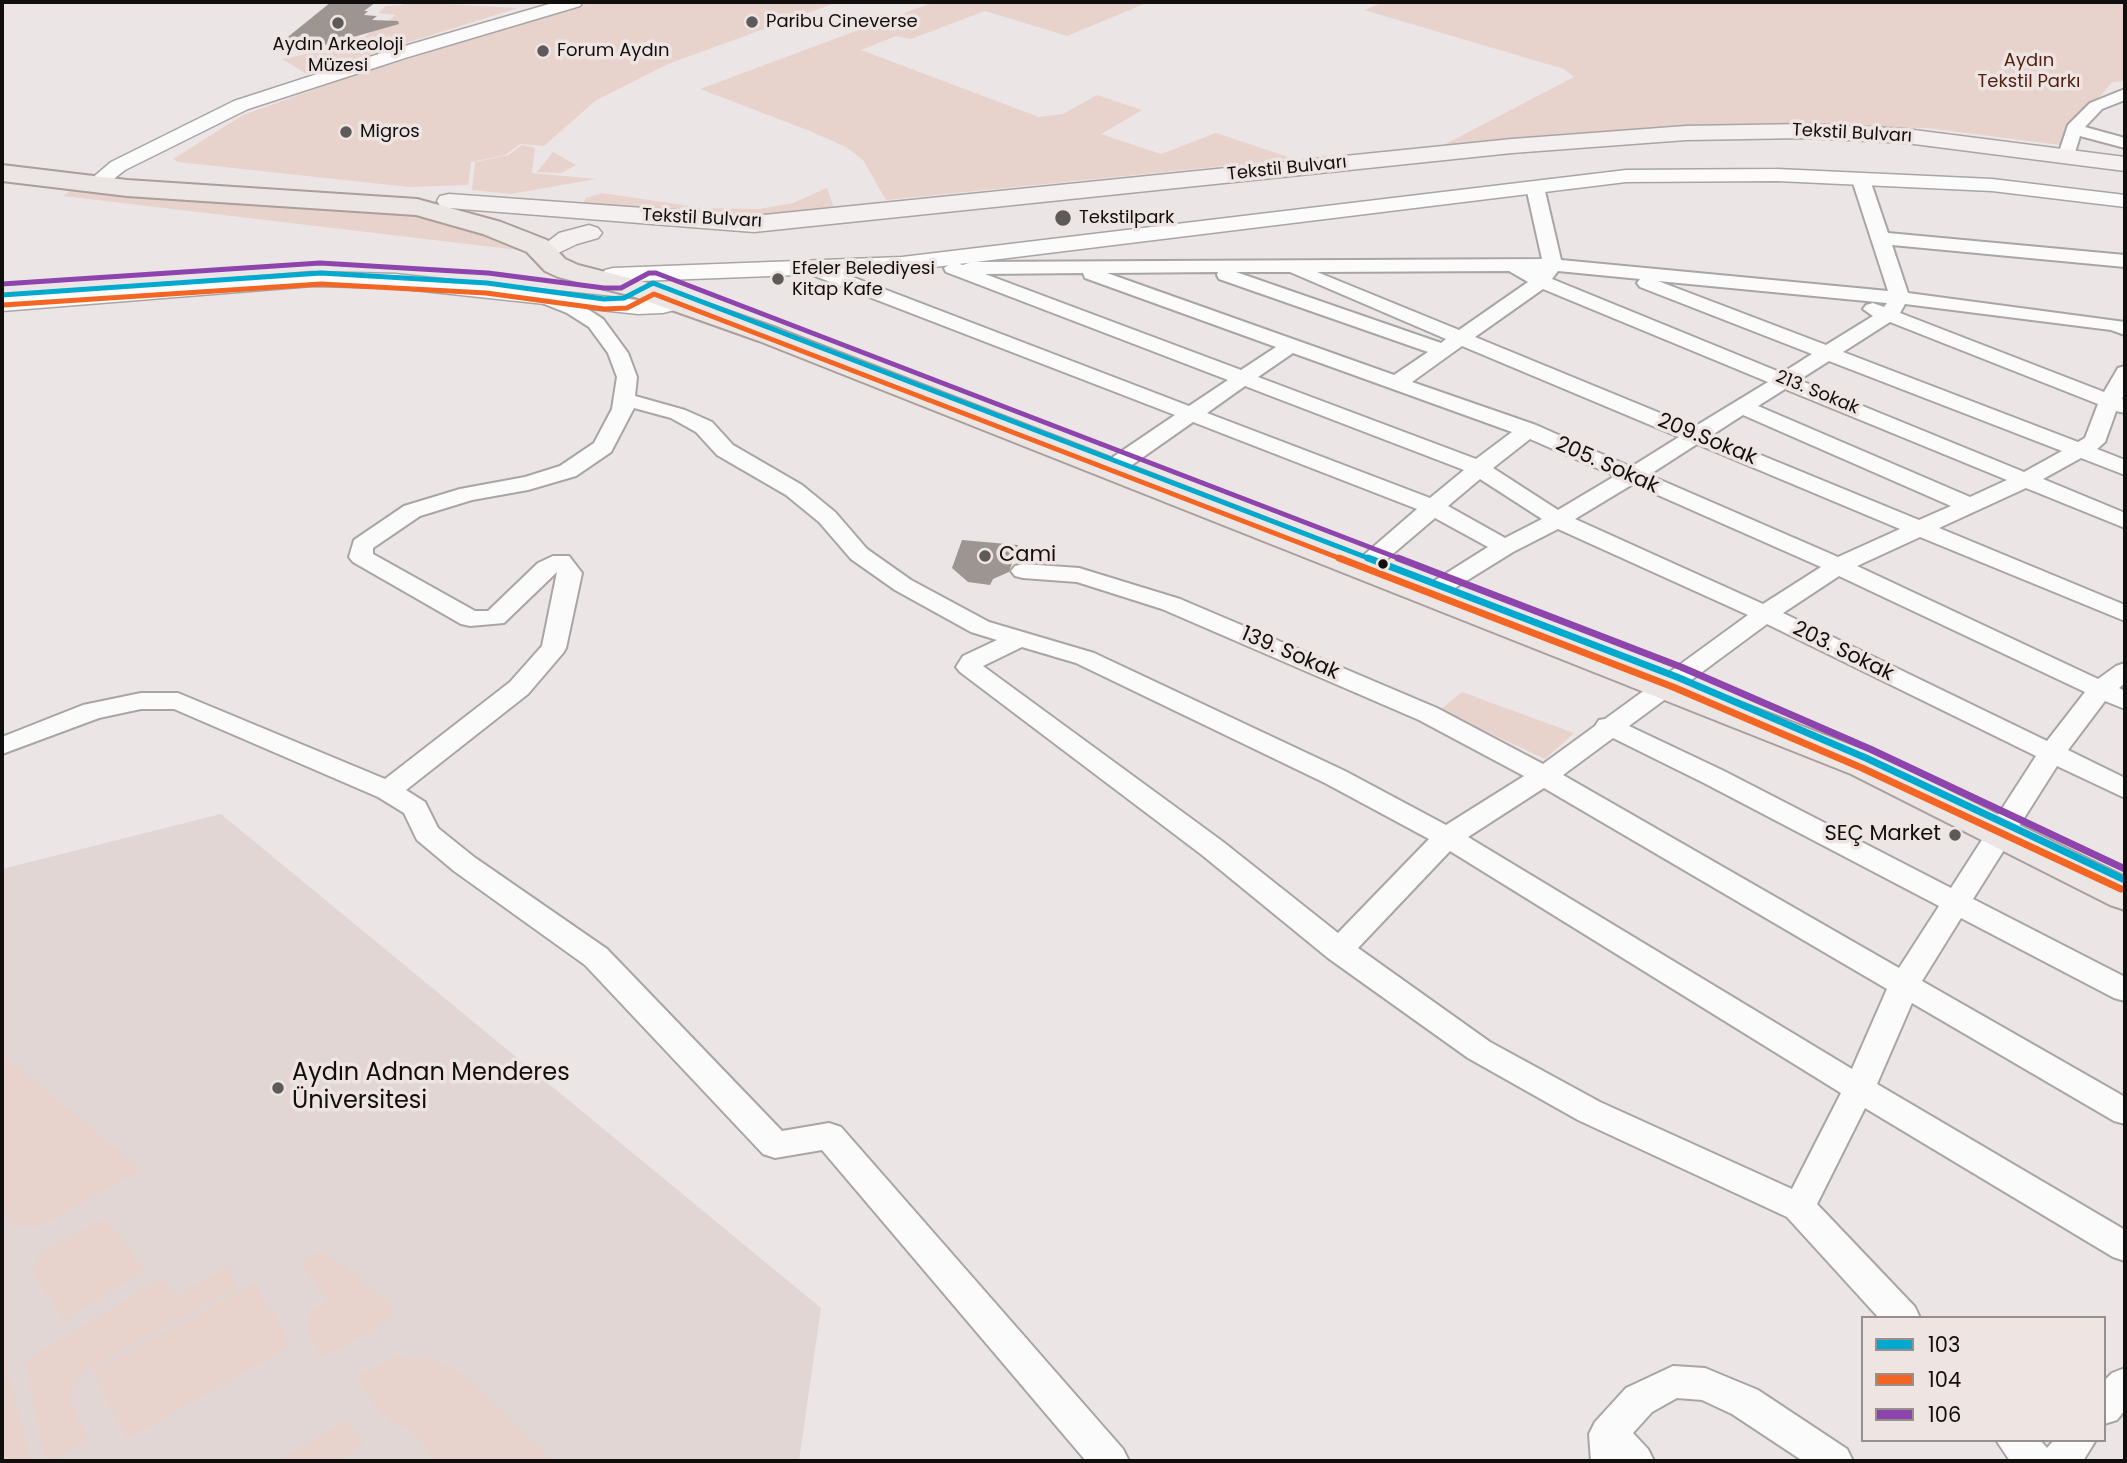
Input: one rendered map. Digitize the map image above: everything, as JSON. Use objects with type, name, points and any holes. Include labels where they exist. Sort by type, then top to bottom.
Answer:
[{"type":"main road","name":"Tekstil Bulvarı","points":[[544,239],[684,226],[754,224],[1492,148],[1686,132],[1806,131],[1906,136],[2125,164]]},
{"type":"main road","name":"Tekstil Bulvarı","points":[[449,201],[684,226],[806,228],[1526,153],[1652,143],[1797,140],[1914,145],[2125,172]]},
{"type":"main road","points":[[2,163],[122,177],[164,177],[449,201],[511,219],[544,239],[577,265],[658,292],[1376,565],[1670,682]]},
{"type":"main road","points":[[2,173],[94,185],[122,177]]},
{"type":"main road","points":[[164,177],[416,207],[544,239]]},
{"type":"main road","points":[[492,228],[537,246],[555,265],[568,271],[658,292]]},
{"type":"main road","points":[[1376,565],[1442,586],[1865,765],[2004,829],[2125,880]]},
{"type":"main road","points":[[2004,829],[2125,895]]},
{"type":"street","points":[[164,177],[170,153],[215,127],[284,96],[574,2]]},
{"type":"street","points":[[122,177],[241,105],[398,54],[588,2]]},
{"type":"street","points":[[2067,155],[2074,129],[2096,106],[2125,94]]},
{"type":"street","points":[[2074,129],[2125,142]]},
{"type":"street","points":[[612,275],[814,269],[928,260],[1613,177],[1674,174],[1777,175],[1992,185],[2125,201]]},
{"type":"street","points":[[1861,180],[1880,238],[1894,307]]},
{"type":"street","points":[[1535,187],[1547,273]]},
{"type":"street","points":[[1880,238],[2125,261]]},
{"type":"street","points":[[928,260],[953,268],[1290,267]]},
{"type":"street","name":"213. Sokak","points":[[1290,267],[1509,265],[1547,273],[1784,379],[2125,521]]},
{"type":"street","name":"209.Sokak","points":[[1290,267],[1452,344],[1695,436],[2125,614]]},
{"type":"street","name":"203. Sokak","points":[[953,268],[1479,468],[1558,520],[1765,614],[2125,789]]},
{"type":"street","name":"205. Sokak","points":[[1074,268],[1528,430],[1838,566],[2125,701]]},
{"type":"street","points":[[1207,268],[1452,344]]},
{"type":"street","points":[[814,269],[1432,508],[1505,547]]},
{"type":"street","points":[[1616,271],[2125,468]]},
{"type":"street","points":[[1397,383],[1547,273],[1616,271],[1825,291],[1894,307],[2114,325],[2125,329]]},
{"type":"street","points":[[2,295],[321,273],[487,283],[604,299],[658,292],[663,306],[638,307],[395,281],[313,279],[2,304]]},
{"type":"street","points":[[388,791],[519,688],[554,648],[570,573],[561,561],[546,568],[495,618],[470,619],[361,557],[362,545],[412,511],[468,494],[528,483],[568,471],[603,447],[623,409],[627,377],[618,353],[596,323],[574,309],[544,297]]},
{"type":"street","points":[[1442,586],[1505,547],[1558,520],[1630,477],[1828,352],[1894,307]]},
{"type":"street","points":[[1894,307],[2118,404]]},
{"type":"street","points":[[1115,466],[1246,379],[1293,344]]},
{"type":"street","points":[[1339,950],[1447,837],[1544,776],[1608,726],[1765,614],[1838,566],[2026,480],[2082,451],[2094,442],[2118,404],[2125,372]]},
{"type":"street","points":[[624,399],[678,414],[704,427],[725,450],[794,490],[827,517],[859,554],[903,585],[980,626],[1085,658],[1335,777],[1447,837],[1859,1089],[2125,1247]]},
{"type":"street","points":[[1740,406],[1968,506]]},
{"type":"street","points":[[1376,565],[1432,508],[1528,430]]},
{"type":"street","name":"139. Sokak","points":[[1023,571],[1079,575],[1180,608],[1427,714],[1544,776],[2125,1112]]},
{"type":"street","points":[[1019,639],[972,661],[969,667],[1212,848],[1339,950],[1479,1050],[1589,1111],[1799,1207],[1900,1316]]},
{"type":"street","points":[[1799,1207],[1859,1089],[1905,983],[2051,754],[2101,689],[2125,671]]},
{"type":"street","points":[[2,746],[92,710],[141,701],[178,701],[388,791],[415,808],[426,833],[464,864],[596,957],[775,1145],[828,1136],[1110,1461]]},
{"type":"street","points":[[1608,726],[1714,777],[2125,990]]},
{"type":"street","points":[[1635,1461],[1609,1448],[1639,1400],[1674,1382],[1705,1384],[1745,1402],[1834,1461]]},
{"type":"street","points":[[2017,1442],[2035,1461]]},
{"type":"street","points":[[2060,1461],[2075,1442]]},
{"type":"shaded area","name":"Aydın Adnan Menderes Üniversitesi","points":[[221,814],[821,1308],[799,1461],[2,1461],[2,869]]},
{"type":"green space","points":[[406,2],[518,8],[307,74],[282,59],[354,44],[396,15],[378,13],[386,6],[402,5]]},
{"type":"green space","points":[[593,2],[838,2],[668,64],[595,101],[544,146],[520,144],[505,155],[471,162],[468,185],[409,187],[178,162],[173,159],[243,115],[350,77]]},
{"type":"green space","points":[[934,2],[1149,2],[1067,36],[985,11],[911,39],[896,36],[861,50],[1039,117],[1063,114],[1097,95],[1142,110],[1101,134],[1161,154],[1216,133],[1294,159],[886,200],[863,160],[846,147],[700,89]]},
{"type":"green space","name":"Aydın Tekstil Parkı","points":[[1384,2],[2125,2],[2125,81],[2112,82],[2060,145],[1927,128],[1738,125],[1436,149],[1574,77],[1564,69],[1364,10]]},
{"type":"green space","points":[[522,145],[535,148],[532,173],[596,179],[511,194],[472,190],[475,162],[509,155]]},
{"type":"green space","points":[[553,152],[576,165],[561,173],[537,172]]},
{"type":"green space","points":[[827,188],[834,208],[770,215],[741,216],[582,205],[586,198],[602,193],[703,208],[759,209],[793,203]]},
{"type":"green space","points":[[73,189],[416,212],[458,228],[526,245],[535,252],[63,196]]},
{"type":"green space","points":[[1462,692],[1574,733],[1545,759],[1440,710]]},
{"type":"green space","points":[[2,1054],[141,1170],[38,1227],[11,1226],[2,1209]]},
{"type":"green space","points":[[105,1218],[145,1270],[64,1320],[32,1271],[42,1252]]},
{"type":"green space","points":[[320,1252],[343,1265],[391,1305],[392,1314],[388,1321],[323,1358],[306,1328],[309,1313],[329,1301],[304,1268],[305,1258]]},
{"type":"green space","points":[[228,1266],[237,1287],[83,1372],[68,1394],[88,1439],[54,1461],[46,1461],[25,1361],[160,1279],[178,1297]]},
{"type":"green space","points":[[254,1283],[292,1345],[127,1439],[93,1371]]},
{"type":"green space","points":[[4,1356],[30,1461],[2,1461]]},
{"type":"green space","points":[[395,1357],[429,1359],[460,1372],[553,1461],[436,1461],[411,1429],[395,1424],[377,1408],[357,1377]]},
{"type":"green space","points":[[347,1420],[363,1443],[341,1461],[277,1461]]},
{"type":"building","name":"Aydın Arkeoloji Müzesi","points":[[331,2],[376,2],[364,11],[368,11],[364,15],[377,16],[372,20],[398,21],[399,24],[357,36],[339,46],[325,45],[308,51],[273,49]]},
{"type":"building","name":"Cami","points":[[962,540],[1018,545],[1009,572],[993,579],[990,585],[968,582],[952,568]]},
{"type":"transit line","name":"106","points":[[2,284],[320,263],[488,273],[604,288],[621,288],[649,273],[656,273],[1681,667],[1870,749],[2125,869]]},
{"type":"transit line","name":"103","points":[[2,295],[321,273],[487,283],[604,299],[624,298],[653,283],[1677,677],[1866,758],[2125,880]]},
{"type":"transit line","name":"104","points":[[3,305],[321,284],[486,293],[604,309],[627,308],[654,294],[1673,687],[1862,768],[2121,889]]},
{"type":"place","name":"Paribu Cineverse","points":[[752,22]]},
{"type":"place","name":"Aydın Arkeoloji Müzesi","points":[[338,23]]},
{"type":"place","name":"Forum Aydın","points":[[543,51]]},
{"type":"place","name":"Migros","points":[[346,132]]},
{"type":"place","name":"Tekstilpark","points":[[1063,218]]},
{"type":"place","name":"Efeler Belediyesi Kitap Kafe","points":[[778,279]]},
{"type":"place","name":"Cami","points":[[985,556]]},
{"type":"place","name":"SEÇ Market","points":[[1955,835]]},
{"type":"place","name":"Aydın Adnan Menderes Üniversitesi","points":[[278,1088]]}]
